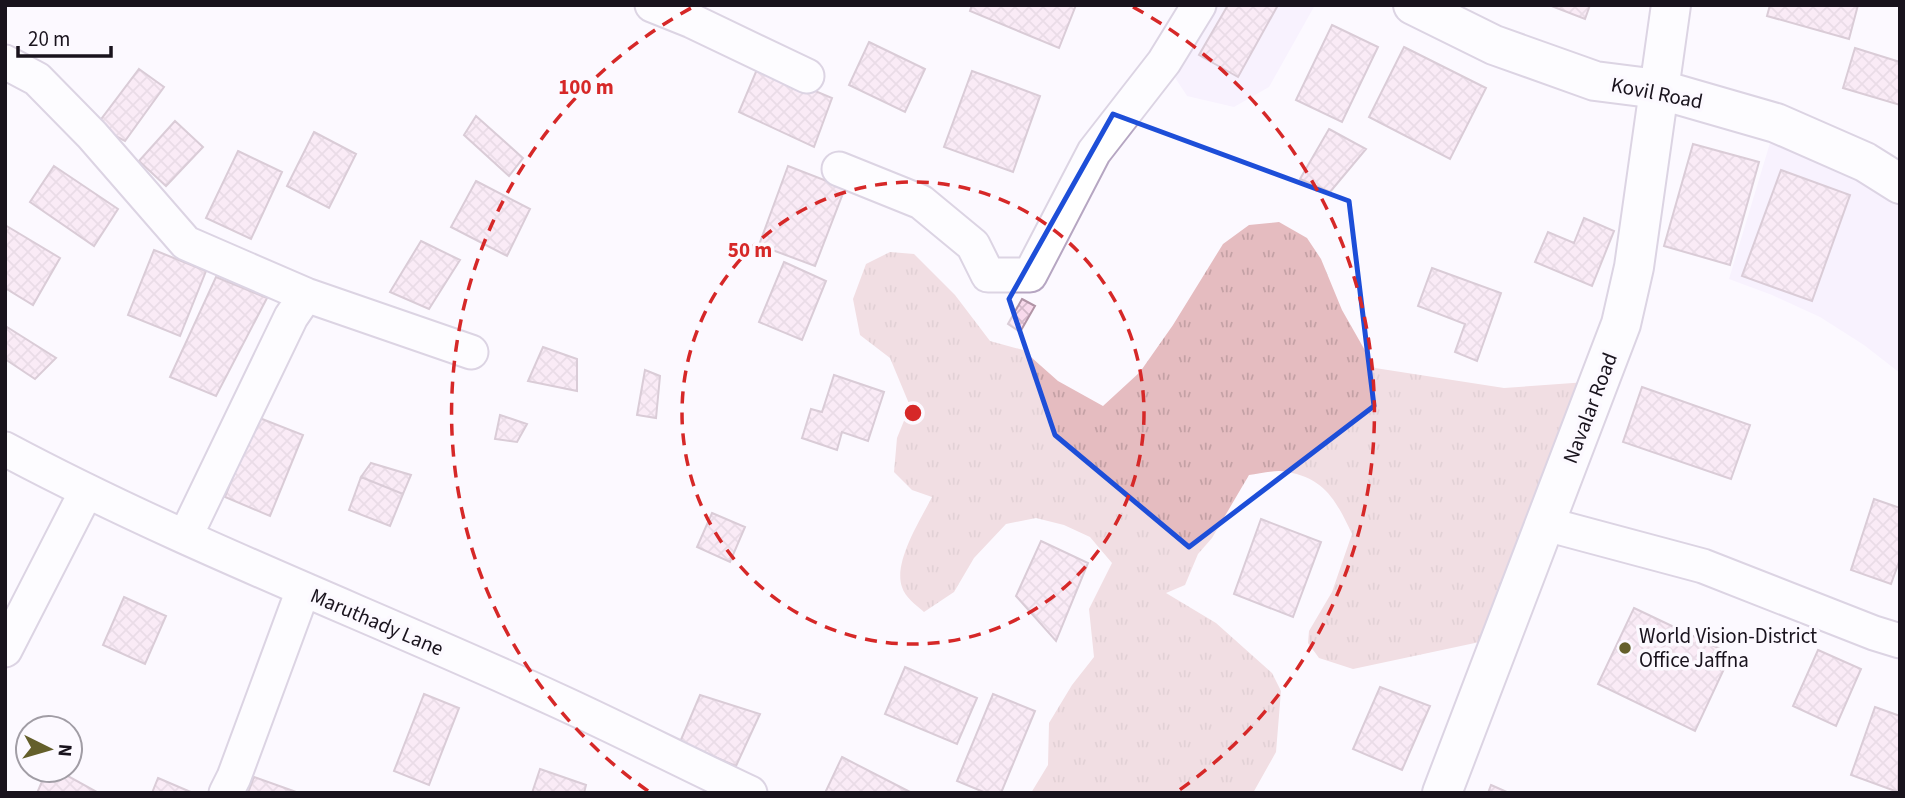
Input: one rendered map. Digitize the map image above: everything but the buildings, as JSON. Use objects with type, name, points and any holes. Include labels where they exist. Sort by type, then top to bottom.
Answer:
[{"type":"street","points":[[652,5],[692,21],[807,76]]},
{"type":"street","points":[[839,169],[921,202],[973,245],[988,275],[1030,275],[1094,152],[1164,62],[1199,5]]},
{"type":"street","name":"Kovil Road","points":[[1413,5],[1494,45],[1595,81],[1658,89],[1776,123],[1865,162],[1900,184]]},
{"type":"street","name":"Navalar Road","points":[[1442,793],[1621,324],[1634,267],[1671,5]]},
{"type":"street","points":[[5,62],[37,79],[92,135],[186,243],[306,295],[471,352]]},
{"type":"street","points":[[185,537],[291,317],[306,295]]},
{"type":"street","name":"Maruthady Lane","points":[[5,449],[86,492],[555,699],[750,793]]},
{"type":"street","points":[[5,650],[86,492]]},
{"type":"street","points":[[1546,524],[1703,566],[1900,642]]},
{"type":"street","points":[[226,793],[234,778],[303,590]]},
{"type":"highlighted area","points":[[1113,114],[1349,201],[1374,406],[1189,547],[1055,435],[1009,299]]},
{"type":"shaded area","points":[[1199,5],[1315,5],[1269,87],[1234,107],[1187,96],[1165,62]]},
{"type":"shaded area","points":[[1776,123],[1900,184],[1900,373],[1864,345],[1820,317],[1729,279]]},
{"type":"green space","points":[[1279,222],[1307,238],[1321,259],[1342,310],[1375,368],[1504,388],[1601,381],[1503,637],[1353,669],[1319,658],[1308,643],[1309,631],[1332,592],[1352,534],[1335,502],[1311,480],[1283,471],[1249,475],[1212,538],[1198,554],[1185,585],[1166,593],[1216,623],[1272,673],[1281,691],[1276,752],[1253,793],[1031,793],[1048,765],[1049,723],[1072,685],[1094,657],[1089,609],[1112,563],[1090,537],[1064,525],[1036,518],[1006,524],[974,558],[954,592],[924,612],[903,591],[901,565],[932,497],[912,490],[894,472],[897,438],[910,406],[890,358],[860,335],[853,299],[866,264],[890,252],[914,254],[955,295],[990,341],[1023,350],[1058,381],[1103,406],[1140,372],[1173,325],[1223,244],[1249,225]]},
{"type":"place","name":"World Vision-District Office Jaffna","points":[[1625,648]]}]
